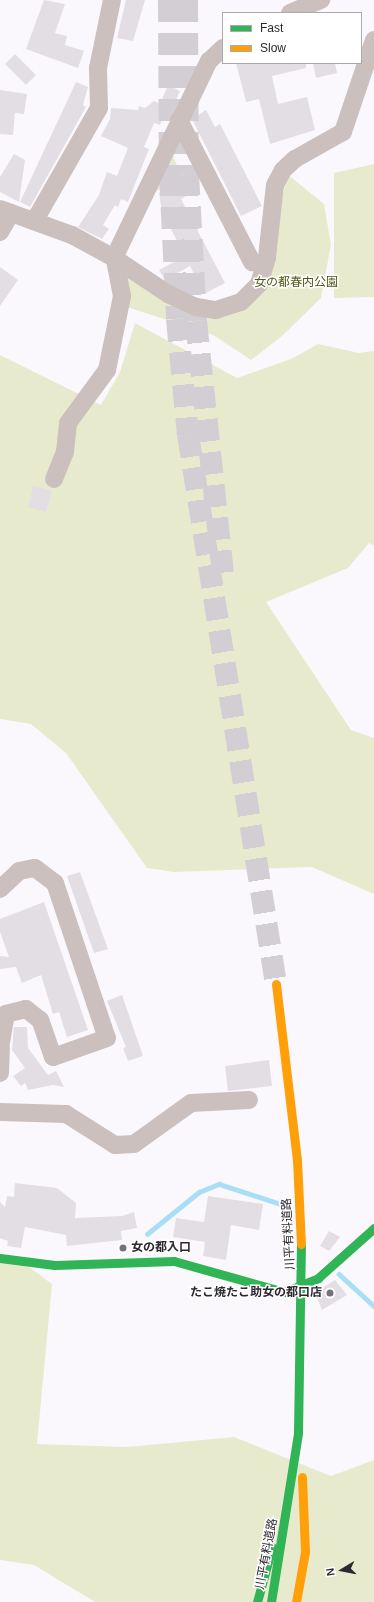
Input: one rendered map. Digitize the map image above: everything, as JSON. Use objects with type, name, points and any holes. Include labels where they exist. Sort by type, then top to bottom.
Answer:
[{"type":"main road","name":"川平有料道路","points":[[271,1602],[294,1467],[303,1342],[302,1225],[276,984]]},
{"type":"main road","name":"川平有料道路","points":[[301,1101],[312,1296]]},
{"type":"main road","points":[[0,1258],[55,1265],[174,1261],[284,1292],[318,1278],[374,1228]]},
{"type":"main road","name":"川平有料道路","points":[[280,1602],[302,1477],[310,1379]]},
{"type":"main road","points":[[257,1602],[294,1467]]},
{"type":"main road","points":[[296,1602],[305,1552],[302,1477]]},
{"type":"street","points":[[35,220],[99,108],[98,68],[112,0]]},
{"type":"street","points":[[292,12],[321,0]]},
{"type":"street","points":[[0,232],[5,211],[35,220],[115,258],[168,294],[196,307],[216,310],[241,302],[259,284],[268,257],[275,185],[295,159],[342,132],[374,40]]},
{"type":"street","points":[[54,479],[66,452],[68,423],[107,370],[122,296],[115,258],[179,120],[209,61],[222,49]]},
{"type":"street","points":[[179,120],[252,262]]},
{"type":"street","points":[[0,889],[19,871],[35,868],[55,883],[107,1038],[53,1058],[40,1020],[26,1009],[6,1014],[0,1049],[0,1074]]},
{"type":"street","points":[[0,1112],[66,1114],[115,1145],[134,1144],[191,1102],[249,1100]]},
{"type":"green space","points":[[171,151],[181,175],[154,193]]},
{"type":"green space","points":[[374,164],[374,297],[334,298],[334,173]]},
{"type":"green space","name":"女の都春内公園","points":[[287,174],[324,204],[331,245],[321,298],[282,336],[251,360],[213,335],[127,307],[125,274],[183,311],[264,289]]},
{"type":"green space","points":[[135,323],[237,378],[291,359],[318,344],[359,353],[374,351],[374,546],[369,543],[348,568],[266,602],[351,730],[374,738],[374,894],[312,867],[174,872],[147,868],[66,753],[31,724],[0,719],[0,355],[101,405],[120,372]]},
{"type":"green space","points":[[0,1257],[21,1261],[52,1284],[37,1444],[127,1447],[234,1437],[331,1476],[374,1460],[374,1602],[95,1602],[34,1565],[0,1560]]},
{"type":"building","points":[[44,0],[65,4],[55,33],[67,36],[65,45],[84,51],[78,68],[26,49]]},
{"type":"building","points":[[126,0],[145,0],[133,41],[117,38]]},
{"type":"building","points":[[15,54],[36,75],[26,85],[5,64]]},
{"type":"building","points":[[236,64],[306,64],[306,68],[272,76],[278,104],[307,97],[315,130],[270,144],[259,99],[246,102]]},
{"type":"building","points":[[313,64],[335,64],[337,73],[316,78]]},
{"type":"building","points":[[76,82],[88,87],[83,105],[86,107],[30,207],[20,202]]},
{"type":"building","points":[[168,85],[180,91],[174,104],[162,99]]},
{"type":"building","points":[[0,90],[27,94],[24,114],[15,113],[13,135],[0,134]]},
{"type":"building","points":[[154,101],[167,106],[160,125],[154,123],[144,147],[149,149],[128,202],[121,199],[118,207],[115,205],[103,225],[109,229],[102,239],[78,227],[99,195],[107,172],[117,176],[128,148],[101,136],[110,119],[111,108],[138,110],[139,106],[145,108]]},
{"type":"building","points":[[206,110],[215,127],[220,124],[262,206],[241,216],[192,119]]},
{"type":"building","points":[[14,154],[25,160],[19,202],[0,192],[0,177]]},
{"type":"building","points":[[183,181],[190,194],[181,199],[225,283],[204,294],[190,266],[165,280],[159,270],[185,256],[162,212],[159,193]]},
{"type":"building","points":[[0,267],[18,280],[0,306]]},
{"type":"building","points":[[33,486],[52,491],[46,512],[28,507]]},
{"type":"building","points":[[80,872],[108,949],[94,953],[67,876]]},
{"type":"building","points":[[44,902],[88,1030],[67,1037],[59,1012],[53,1014],[41,975],[22,983],[16,967],[0,969],[0,956],[9,957],[0,932],[0,919]]},
{"type":"building","points":[[122,995],[143,1056],[128,1061],[123,1048],[126,1047],[107,1001]]},
{"type":"building","points":[[14,1027],[27,1027],[28,1048],[48,1075],[56,1071],[64,1087],[53,1085],[28,1090],[25,1083],[21,1086],[13,1076],[25,1068],[12,1050]]},
{"type":"building","points":[[269,1060],[272,1086],[228,1091],[225,1066]]},
{"type":"building","points":[[15,1183],[57,1188],[76,1203],[75,1218],[122,1216],[134,1212],[137,1228],[121,1231],[122,1240],[67,1246],[66,1235],[25,1227],[21,1248],[7,1246],[8,1241],[0,1238],[0,1202],[5,1207],[7,1196],[14,1197]]},
{"type":"building","points":[[208,1196],[263,1204],[259,1230],[231,1225],[226,1260],[203,1256],[205,1242],[173,1237],[176,1218],[204,1222]]},
{"type":"building","points":[[329,1231],[340,1237],[329,1251],[320,1246]]},
{"type":"building","name":"たこ焼たこ助女の都口店","points":[[335,1280],[347,1295],[322,1310],[315,1293]]},
{"type":"waterway","points":[[147,1234],[199,1192],[219,1184],[284,1205]]},
{"type":"waterway","points":[[339,1274],[374,1306]]},
{"type":"tunnel","points":[[169,0],[170,174],[177,319],[188,435],[276,984]]},
{"type":"tunnel","points":[[187,0],[188,174],[196,321],[224,583]]},
{"type":"traffic: fast","points":[[0,1258],[55,1265],[174,1261],[284,1292],[318,1278],[374,1228]]},
{"type":"traffic: fast","points":[[271,1602],[298,1433],[301,1244]]},
{"type":"traffic: fast","points":[[257,1602],[272,1547]]},
{"type":"traffic: slow","points":[[276,984],[297,1160],[301,1244]]},
{"type":"traffic: slow","points":[[296,1602],[305,1552],[302,1477]]},
{"type":"place","name":"女の都入口","points":[[123,1248]]},
{"type":"place","name":"たこ焼たこ助女の都口店","points":[[330,1293]]}]
